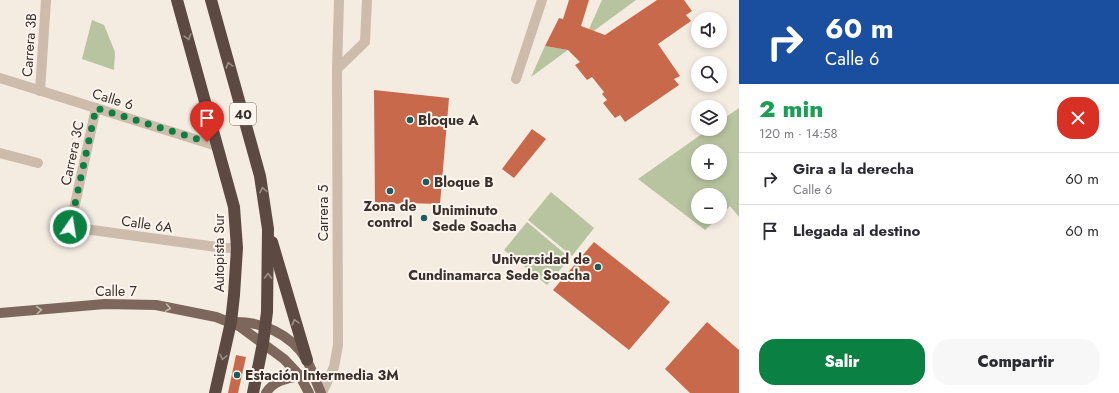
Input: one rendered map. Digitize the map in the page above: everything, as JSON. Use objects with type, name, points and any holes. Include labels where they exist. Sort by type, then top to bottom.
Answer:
[{"type":"highway","name":"Autopista Sur","points":[[177,0],[234,207],[236,248],[231,322],[215,393]]},
{"type":"highway","name":"40","points":[[211,0],[260,176],[268,229],[267,312],[263,343],[253,393]]},
{"type":"highway","points":[[268,229],[306,360]]},
{"type":"main road","name":"Calle 7","points":[[0,313],[105,304],[149,305],[192,312],[231,322]]},
{"type":"main road","points":[[231,322],[254,323],[265,326],[288,340],[306,360],[321,393]]},
{"type":"main road","points":[[231,322],[284,359],[300,376],[309,393]]},
{"type":"main road","points":[[266,393],[276,383],[286,378],[300,376]]},
{"type":"street","name":"Carrera 3B","points":[[40,91],[46,0]]},
{"type":"street","name":"Carrera 5","points":[[321,393],[334,367],[338,345],[337,69],[339,0]]},
{"type":"street","points":[[337,69],[365,42],[367,0]]},
{"type":"street","points":[[516,79],[542,0]]},
{"type":"street","name":"Calle 6","points":[[0,78],[217,146]]},
{"type":"street","name":"Carrera 3C","points":[[70,227],[96,108]]},
{"type":"street","points":[[0,152],[38,164]]},
{"type":"street","name":"Calle 6A","points":[[54,227],[70,227],[224,248],[236,248]]},
{"type":"green space","points":[[602,0],[636,0],[568,50],[589,29]]},
{"type":"green space","points":[[92,20],[104,25],[115,52],[114,70],[82,59]]},
{"type":"green space","points":[[545,46],[568,50],[531,77]]},
{"type":"green space","points":[[739,108],[739,217],[730,206],[727,209],[727,188],[691,188],[691,219],[638,179],[699,136],[727,136],[727,116]]},
{"type":"green space","points":[[551,192],[594,228],[572,256],[528,220]]},
{"type":"green space","points":[[527,222],[570,258],[547,285],[504,250]]},
{"type":"green space","points":[[697,224],[711,224],[705,230]]},
{"type":"building","points":[[569,0],[589,0],[581,26],[605,35],[657,0],[684,0],[692,11],[686,15],[691,21],[658,44],[680,76],[674,79],[679,85],[625,122],[620,115],[615,118],[603,103],[607,100],[602,94],[604,92],[592,77],[587,80],[575,65],[580,62],[568,50],[545,46],[559,18],[563,19]]},
{"type":"building","points":[[374,90],[449,98],[440,204],[405,203],[375,206]]},
{"type":"building","points":[[532,129],[546,139],[514,178],[502,169]]},
{"type":"building","points":[[594,242],[670,302],[629,350],[553,290]]},
{"type":"building","points":[[707,322],[739,350],[739,393],[690,393],[665,369]]},
{"type":"building","name":"Estación Intermedia 3M","points":[[236,355],[246,357],[238,393],[228,393]]},
{"type":"place","name":"Bloque A","points":[[410,120]]},
{"type":"place","name":"Bloque B","points":[[426,182]]},
{"type":"place","name":"Zona de control","points":[[390,191]]},
{"type":"place","name":"Uniminuto Sede Soacha","points":[[424,218]]},
{"type":"place","name":"Universidad de Cundinamarca Sede Soacha","points":[[598,267]]},
{"type":"place","name":"Estación Intermedia 3M","points":[[237,375]]},
{"type":"route","points":[[70,227],[96,108],[207,142]]}]
